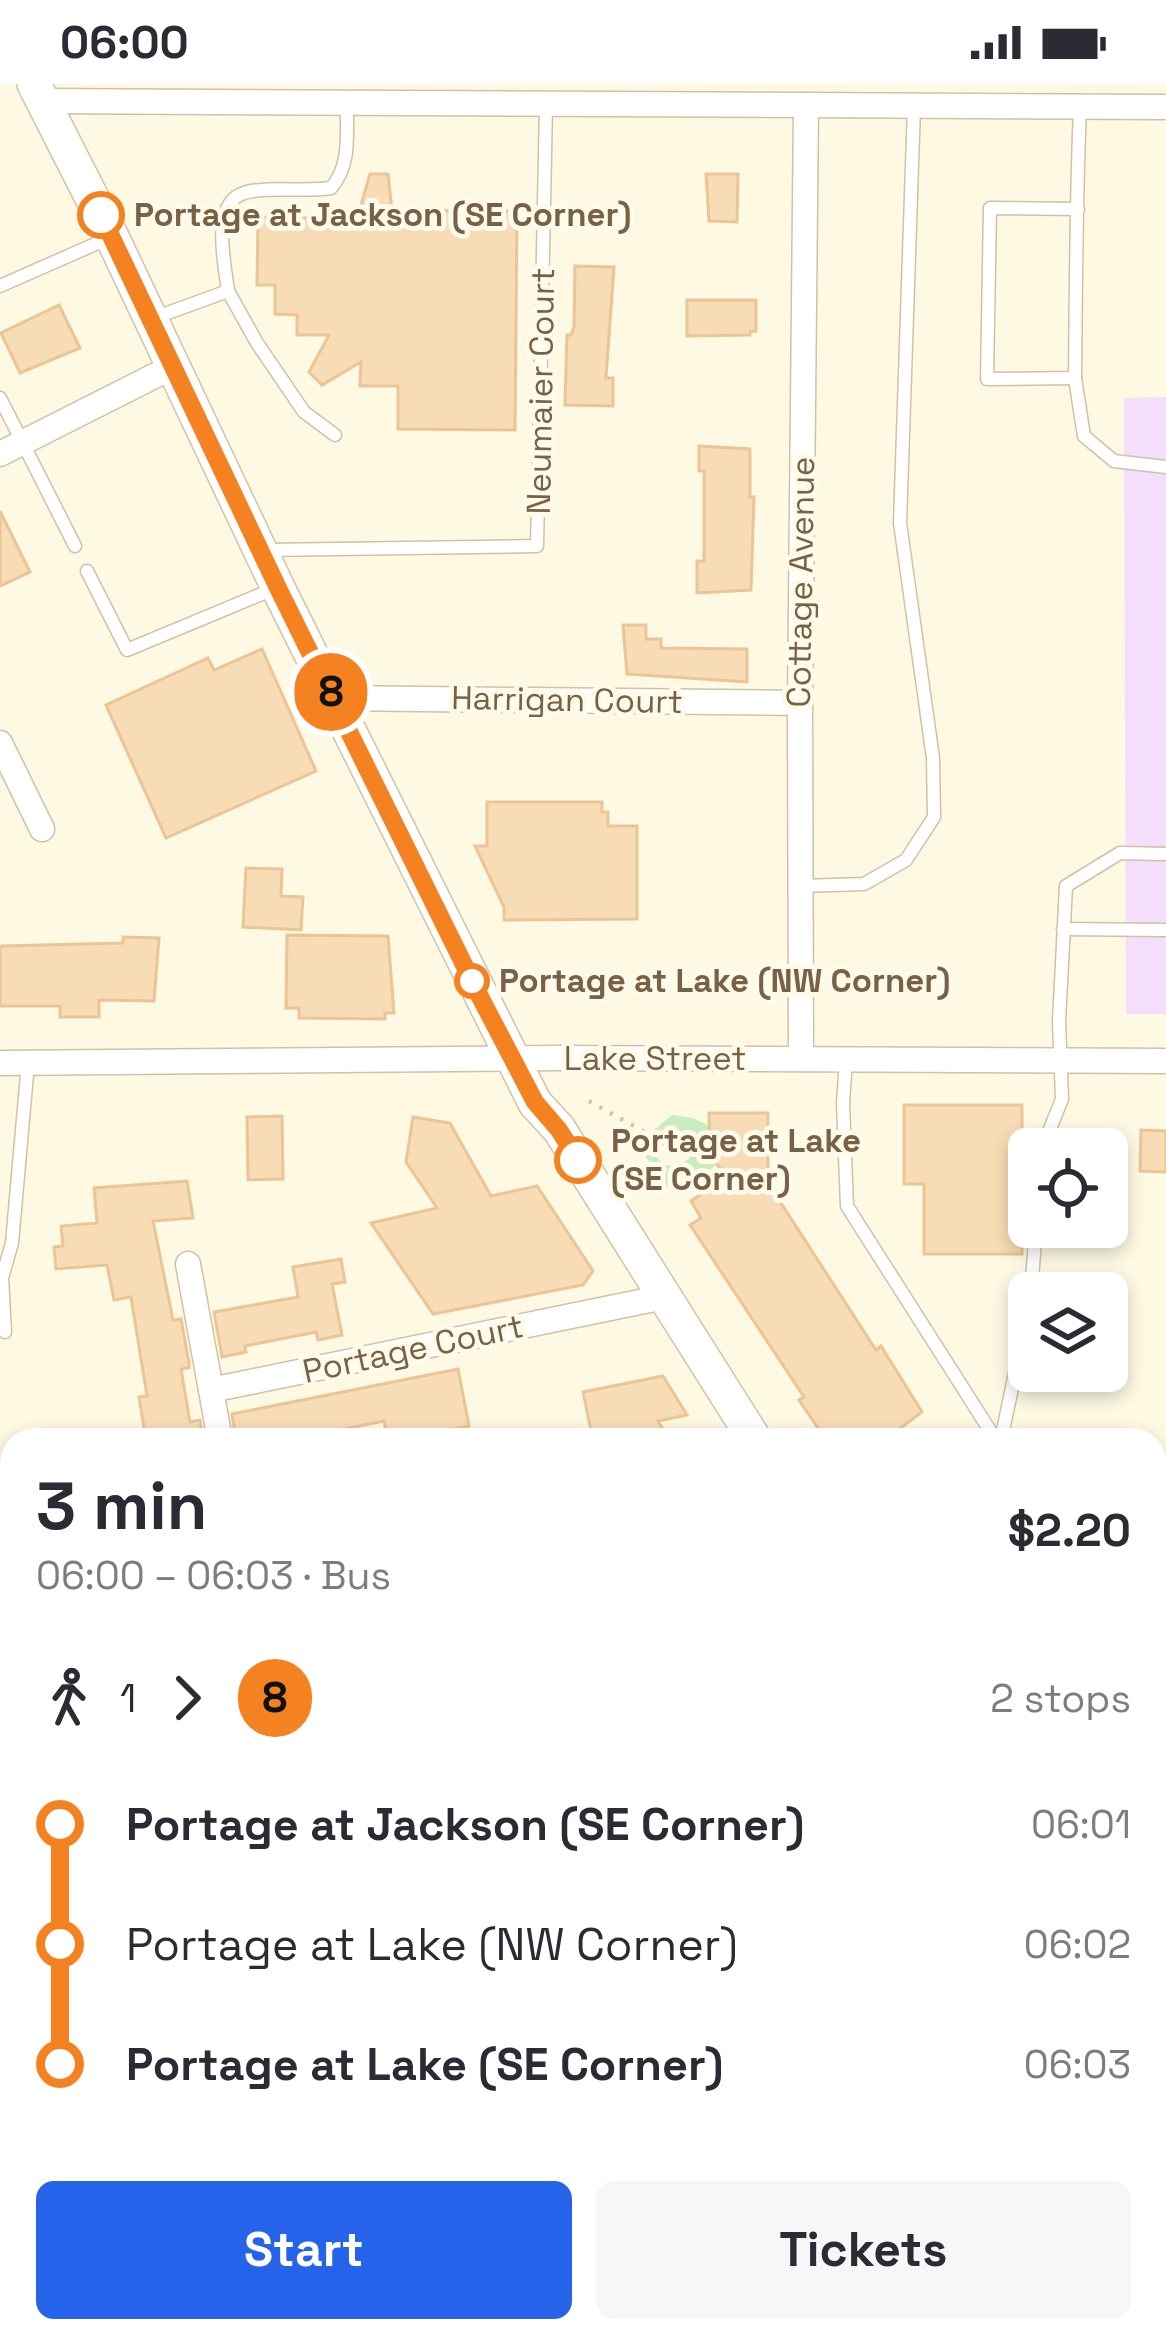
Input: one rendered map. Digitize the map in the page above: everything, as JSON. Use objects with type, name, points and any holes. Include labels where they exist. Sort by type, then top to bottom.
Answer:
[{"type":"main road","points":[[38,92],[278,588],[535,1102],[559,1130],[747,1428]]},
{"type":"street","points":[[38,92],[347,102],[546,104],[582,94],[806,105],[1166,107]]},
{"type":"street","name":"Cottage Avenue","points":[[801,1059],[806,105]]},
{"type":"street","points":[[11,448],[174,366]]},
{"type":"street","name":"Harrigan Court","points":[[334,698],[800,703]]},
{"type":"street","points":[[0,743],[42,829]]},
{"type":"street","name":"Lake Street","points":[[0,1063],[512,1058],[1166,1061]]},
{"type":"street","points":[[188,1264],[218,1428]]},
{"type":"street","name":"Portage Court","points":[[211,1390],[664,1298]]},
{"type":"lane","points":[[335,435],[304,412],[256,343],[228,291],[224,217],[231,202],[244,192],[332,188],[343,175],[346,160],[347,102]]},
{"type":"lane","name":"Neumaier Court","points":[[260,550],[538,546],[546,104]]},
{"type":"lane","points":[[801,886],[864,884],[906,860],[934,817],[933,758],[900,523],[914,106]]},
{"type":"lane","points":[[1080,108],[1075,378],[1084,436],[1114,461],[1166,467]]},
{"type":"lane","points":[[1075,378],[987,379],[989,208],[1078,208]]},
{"type":"lane","points":[[0,286],[112,237]]},
{"type":"lane","points":[[150,319],[228,291]]},
{"type":"lane","points":[[0,398],[11,448],[75,546]]},
{"type":"lane","points":[[86,571],[127,650],[278,588]]},
{"type":"lane","points":[[1050,1128],[1062,1099],[1059,1059],[1066,886],[1120,854],[1166,854]]},
{"type":"lane","points":[[1063,929],[1166,930]]},
{"type":"lane","points":[[846,1060],[847,1206],[991,1428]]},
{"type":"lane","points":[[4,1331],[2,1278],[12,1243],[28,1062]]},
{"type":"lane","points":[[1002,1428],[1010,1392]]},
{"type":"path","points":[[589,1101],[673,1148]]},
{"type":"shaded area","points":[[1166,397],[1166,1014],[1126,1014],[1124,398]]},
{"type":"green space","points":[[672,1115],[711,1127],[716,1163],[690,1187],[668,1187],[646,1157],[649,1139],[662,1164],[676,1167],[689,1159],[692,1144],[686,1134],[672,1129],[659,1136],[652,1132]]},
{"type":"building","points":[[370,174],[388,174],[392,210],[517,211],[515,430],[398,429],[398,386],[360,386],[361,362],[322,385],[309,372],[329,335],[297,335],[297,315],[275,314],[275,285],[257,285],[258,217],[357,219]]},
{"type":"building","points":[[706,174],[738,174],[737,222],[709,221]]},
{"type":"building","points":[[575,266],[614,267],[606,378],[613,378],[613,406],[565,405]]},
{"type":"building","points":[[687,300],[756,300],[756,331],[687,336]]},
{"type":"building","points":[[59,305],[80,348],[20,373],[1,333]]},
{"type":"building","points":[[699,446],[750,449],[750,497],[754,497],[751,590],[697,593],[697,561],[704,561],[704,471],[699,471]]},
{"type":"building","points":[[0,511],[30,572],[0,586]]},
{"type":"building","points":[[623,625],[646,625],[646,639],[661,639],[661,648],[747,649],[747,682],[627,674]]},
{"type":"building","points":[[262,649],[316,771],[166,838],[106,705],[208,658],[214,670]]},
{"type":"building","points":[[487,802],[602,802],[608,826],[637,826],[637,919],[504,920],[504,907],[475,846],[487,846]]},
{"type":"building","points":[[246,868],[282,869],[281,896],[303,897],[301,930],[243,927]]},
{"type":"building","points":[[287,935],[388,936],[394,1013],[385,1013],[385,1019],[299,1018],[299,1008],[286,1008]]},
{"type":"building","points":[[123,937],[159,938],[154,1001],[99,1000],[99,1017],[60,1017],[60,1006],[0,1006],[0,946],[123,943]]},
{"type":"building","points":[[904,1105],[1022,1105],[1022,1128],[1008,1128],[1008,1248],[1022,1248],[1022,1254],[924,1254],[924,1184],[904,1184]]},
{"type":"building","points":[[709,1113],[768,1113],[768,1183],[922,1412],[901,1428],[818,1428],[799,1400],[804,1397],[690,1225],[701,1218],[691,1201],[727,1177],[710,1156]]},
{"type":"building","points":[[282,1116],[283,1179],[248,1180],[247,1117]]},
{"type":"building","points":[[413,1117],[450,1123],[491,1196],[537,1186],[593,1271],[583,1285],[433,1314],[371,1223],[437,1208],[406,1162]]},
{"type":"building","points":[[1141,1130],[1166,1131],[1166,1172],[1140,1171]]},
{"type":"building","points":[[187,1181],[193,1218],[153,1221],[173,1320],[181,1319],[189,1368],[181,1369],[190,1422],[200,1420],[201,1428],[144,1428],[139,1397],[147,1396],[131,1297],[114,1300],[107,1265],[56,1269],[54,1247],[63,1246],[61,1226],[97,1223],[94,1188]]},
{"type":"building","points":[[341,1259],[345,1282],[332,1284],[342,1335],[318,1340],[316,1332],[245,1346],[246,1352],[222,1357],[214,1312],[298,1297],[293,1267]]},
{"type":"building","points":[[458,1369],[469,1426],[385,1428],[384,1421],[350,1428],[234,1428],[232,1414]]},
{"type":"building","points":[[663,1376],[687,1415],[658,1421],[662,1428],[590,1428],[583,1392]]},
{"type":"bus line","name":"8","points":[[101,215],[478,993],[535,1102],[578,1160]]},
{"type":"place","name":"Portage at Jackson (SE Corner)","points":[[101,215]]},
{"type":"place","name":"Portage at Lake (NW Corner)","points":[[472,981]]},
{"type":"place","name":"Portage at Lake (SE Corner)","points":[[578,1160]]}]
